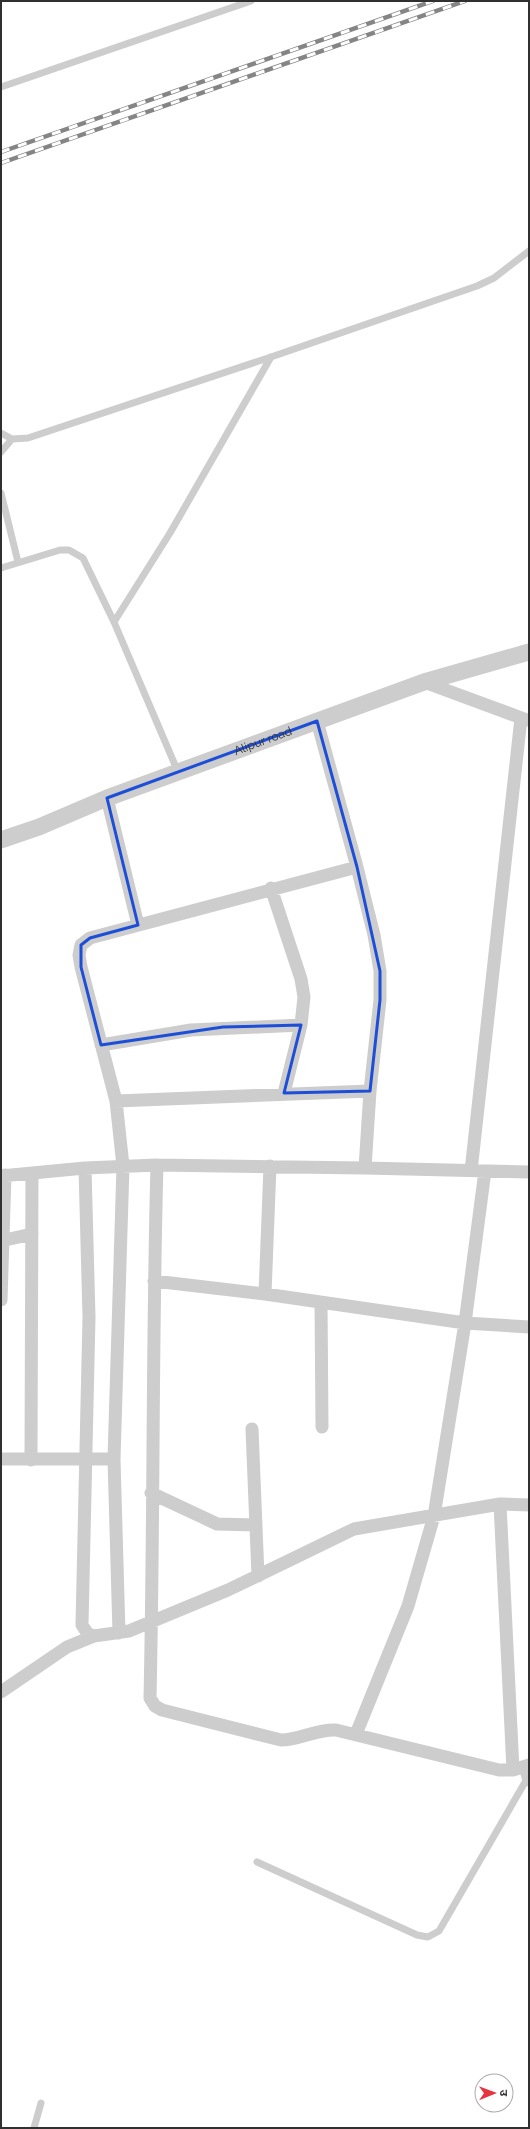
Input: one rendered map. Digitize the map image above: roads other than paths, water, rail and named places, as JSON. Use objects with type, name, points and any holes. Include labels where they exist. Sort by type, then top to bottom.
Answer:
[{"type":"street","name":"Alipur road","points":[[1,840],[39,827],[107,798],[424,682],[529,652]]},
{"type":"street","points":[[424,682],[525,719],[471,1171]]},
{"type":"street","points":[[317,721],[357,867],[374,935],[380,971],[380,1000],[370,1091],[365,1168]]},
{"type":"street","points":[[107,798],[138,925]]},
{"type":"street","points":[[119,1633],[114,1459],[122,1166],[116,1101],[81,967],[79,955],[81,945],[90,938],[271,888],[357,867]]},
{"type":"street","points":[[271,888],[301,979],[304,997],[301,1025],[284,1093]]},
{"type":"street","points":[[101,1045],[191,1030],[301,1025]]},
{"type":"street","points":[[116,1101],[284,1093],[370,1091]]},
{"type":"street","points":[[157,1165],[151,1493],[152,1620],[150,1698],[155,1706],[281,1740],[297,1739],[324,1730],[356,1734],[499,1770],[525,1772],[500,1504]]},
{"type":"street","points":[[1,1300],[3,1176],[85,1168],[157,1165],[529,1172]]},
{"type":"street","points":[[266,1294],[270,1166]]},
{"type":"street","points":[[85,1168],[89,1317],[84,1460],[82,1625],[88,1634],[94,1636]]},
{"type":"street","points":[[356,1734],[408,1606],[434,1516],[465,1323],[485,1171]]},
{"type":"street","points":[[31,1460],[32,1173]]},
{"type":"street","points":[[2,1240],[32,1234]]},
{"type":"street","points":[[154,1281],[266,1294],[465,1323],[529,1327]]},
{"type":"street","points":[[321,1302],[322,1427]]},
{"type":"street","points":[[252,1429],[258,1576]]},
{"type":"street","points":[[1,1459],[114,1459]]},
{"type":"street","points":[[151,1493],[217,1524],[256,1525]]},
{"type":"street","points":[[1,1692],[67,1647],[94,1636],[119,1633],[152,1620],[258,1576],[354,1529],[500,1504],[529,1505]]},
{"type":"lane","points":[[1,87],[251,1]]},
{"type":"lane","points":[[1,433],[12,439],[28,438],[477,286],[494,278],[529,251]]},
{"type":"lane","points":[[114,622],[170,533],[271,357]]},
{"type":"lane","points":[[1,452],[12,439]]},
{"type":"lane","points":[[1,493],[18,562]]},
{"type":"lane","points":[[1,568],[60,550],[69,550],[83,558],[114,622],[178,772]]},
{"type":"lane","points":[[256,1862],[417,1935],[428,1937],[439,1931],[525,1772]]},
{"type":"lane","points":[[34,2128],[41,2103]]},
{"type":"railway","points":[[1,152],[433,1]]},
{"type":"railway","points":[[1,163],[465,1]]}]
